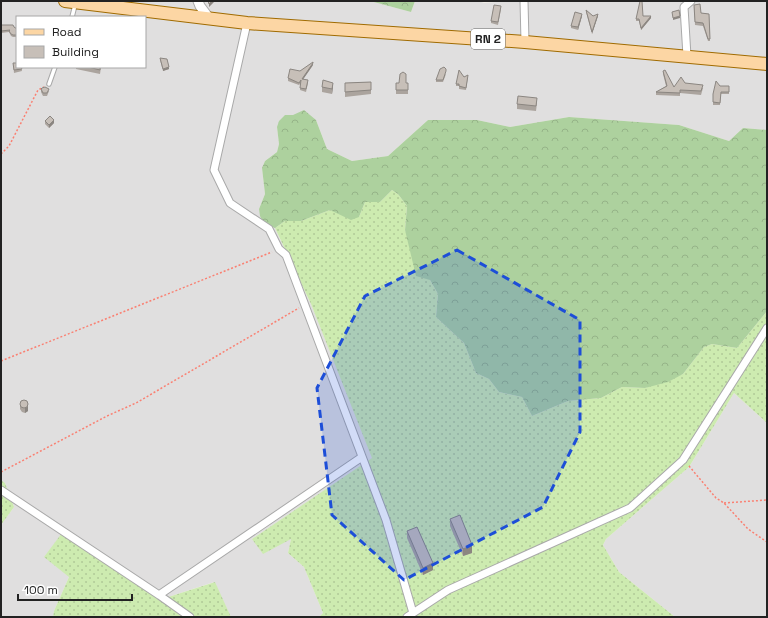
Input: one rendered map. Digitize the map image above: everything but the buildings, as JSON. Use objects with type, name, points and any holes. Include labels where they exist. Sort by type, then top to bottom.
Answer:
[{"type":"main road","name":"RN 2","points":[[70,2],[247,23],[525,42],[767,64]]},
{"type":"street","points":[[198,1],[209,18]]},
{"type":"street","points":[[524,1],[525,42]]},
{"type":"street","points":[[687,56],[682,4],[691,1]]},
{"type":"street","points":[[247,23],[214,170],[230,204],[269,229],[279,249],[286,255],[386,520],[413,613]]},
{"type":"street","points":[[407,617],[448,590],[630,508],[684,460],[767,328]]},
{"type":"street","points":[[159,595],[362,457]]},
{"type":"street","points":[[1,490],[190,617]]},
{"type":"lane","points":[[70,2],[72,16]]},
{"type":"lane","points":[[49,84],[55,68]]},
{"type":"path","points":[[1,154],[9,146],[38,90],[49,84]]},
{"type":"path","points":[[1,361],[279,249]]},
{"type":"path","points":[[1,472],[107,416],[136,403],[304,305]]},
{"type":"path","points":[[684,460],[716,498],[724,503],[748,529],[767,542]]},
{"type":"path","points":[[724,503],[767,500]]},
{"type":"highlighted area","points":[[457,250],[580,320],[580,432],[543,507],[404,580],[332,515],[317,388],[365,296]]},
{"type":"shaded area","points":[[1,1],[370,1],[411,12],[415,1],[478,1],[484,3],[509,1],[767,1],[767,130],[743,128],[729,141],[679,125],[569,117],[510,127],[477,120],[428,120],[388,156],[352,161],[327,149],[316,120],[277,127],[279,144],[277,152],[265,161],[262,168],[265,194],[259,209],[264,224],[275,228],[311,304],[373,458],[252,539],[291,539],[288,553],[304,567],[323,613],[319,617],[231,617],[214,582],[159,600],[62,533],[69,577],[54,611],[53,617],[1,617],[1,525],[14,507],[5,483],[1,480]]},
{"type":"shaded area","points":[[734,393],[767,423],[767,617],[675,617],[619,572],[603,545],[606,539],[689,467]]},
{"type":"green space","points":[[370,1],[415,1],[411,12]]},
{"type":"green space","points":[[304,110],[316,120],[327,149],[352,161],[388,156],[428,120],[477,120],[510,127],[569,117],[679,125],[729,141],[743,128],[767,130],[767,311],[737,348],[712,344],[704,347],[683,374],[668,382],[645,388],[622,387],[601,398],[568,401],[532,416],[522,397],[499,392],[489,379],[476,373],[464,343],[436,317],[438,294],[430,280],[416,276],[405,230],[407,206],[398,194],[392,190],[380,202],[365,202],[359,217],[351,220],[330,210],[301,221],[285,221],[275,228],[264,224],[260,216],[259,209],[265,194],[262,168],[265,161],[277,152],[279,144],[277,127],[279,121],[285,115],[293,115]]},
{"type":"green space","points":[[392,190],[398,194],[407,206],[405,230],[438,294],[436,317],[464,343],[476,373],[489,379],[499,392],[522,397],[532,416],[568,401],[601,398],[622,387],[645,388],[683,374],[704,347],[712,344],[737,348],[767,311],[767,423],[734,393],[689,467],[606,539],[603,545],[619,572],[675,617],[319,617],[323,613],[304,567],[288,553],[291,539],[263,554],[252,539],[372,458],[311,304],[275,228],[285,221],[301,221],[330,210],[359,217],[365,202],[380,202]]},
{"type":"green space","points":[[1,480],[5,483],[14,507],[1,525]]},
{"type":"green space","points":[[62,533],[159,600],[215,582],[231,617],[53,617],[54,611],[69,577],[44,557]]}]
